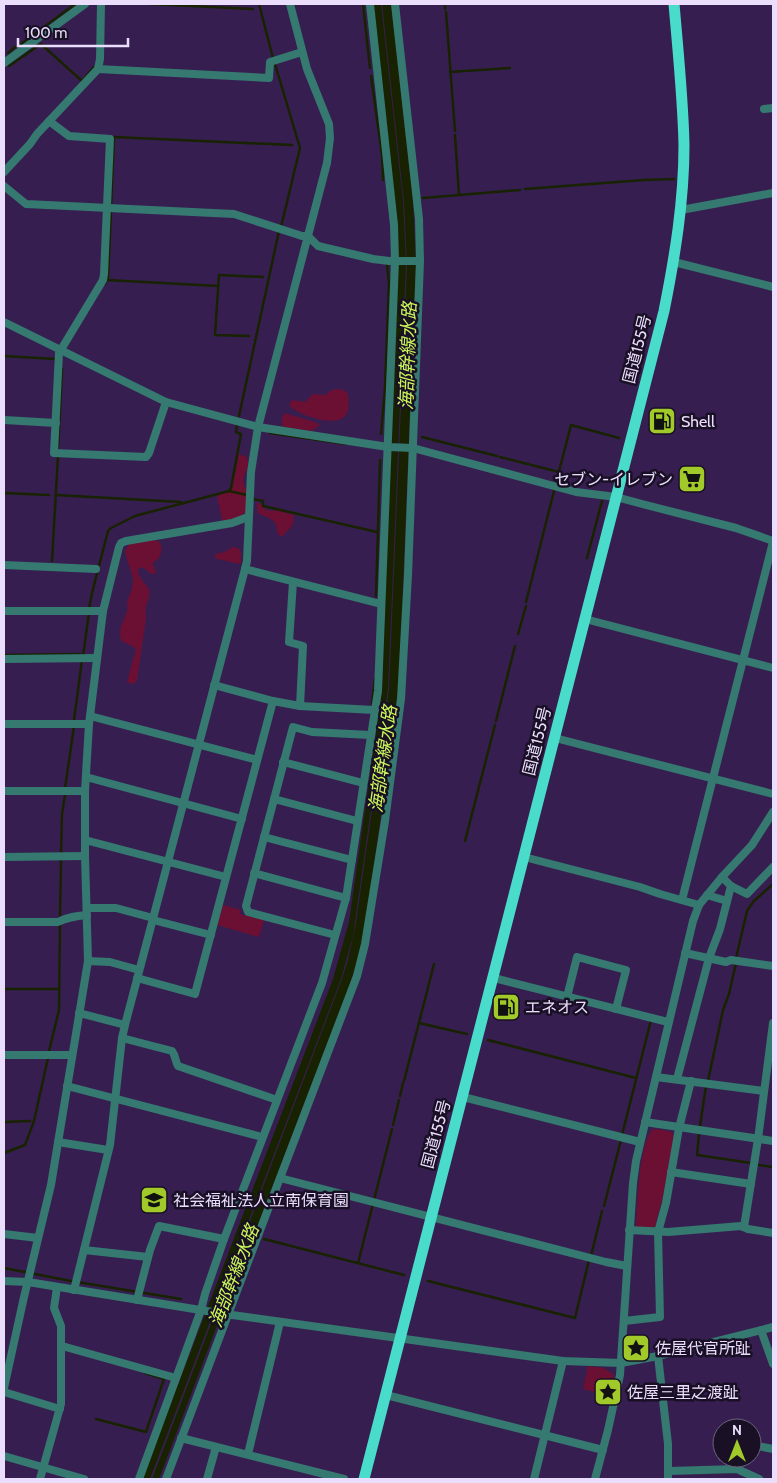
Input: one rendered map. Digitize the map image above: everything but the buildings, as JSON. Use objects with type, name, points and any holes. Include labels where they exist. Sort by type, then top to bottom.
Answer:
[{"type":"highway","name":"国道155号","points":[[364,1479],[664,311],[674,262],[681,210],[684,145],[674,4]]},
{"type":"street","points":[[4,63],[85,4]]},
{"type":"street","points":[[4,172],[98,69],[102,4]]},
{"type":"street","points":[[75,1285],[108,1150],[125,1025],[245,569],[252,458],[258,427],[327,163],[329,124],[308,74],[290,4]]},
{"type":"street","points":[[138,1479],[201,1310],[224,1239],[322,983],[346,898],[352,860],[378,691],[396,261],[393,209],[370,4]]},
{"type":"street","points":[[176,1479],[166,1478],[226,1314],[357,976],[366,944],[385,821],[401,699],[419,261],[419,219],[394,4]]},
{"type":"street","points":[[98,69],[269,78],[270,62],[302,52]]},
{"type":"street","points":[[764,109],[773,108]]},
{"type":"street","points":[[49,121],[69,136],[110,139],[103,280],[59,353],[54,453],[146,457],[166,402]]},
{"type":"street","points":[[4,186],[24,203],[234,214],[302,236],[308,236],[318,246],[373,259],[419,261]]},
{"type":"street","points":[[681,210],[773,193]]},
{"type":"street","points":[[674,262],[773,287]]},
{"type":"street","points":[[4,322],[166,402],[258,427],[389,447],[411,448],[576,492],[616,497],[736,528],[773,542],[682,900]]},
{"type":"street","points":[[4,420],[56,423]]},
{"type":"street","points":[[4,1388],[51,1185],[88,961],[85,791],[90,720],[103,611],[119,547],[121,544],[132,540],[232,523],[248,517]]},
{"type":"street","points":[[4,565],[96,569]]},
{"type":"street","points":[[245,569],[381,604]]},
{"type":"street","points":[[293,582],[289,642],[303,646],[300,706]]},
{"type":"street","points":[[4,612],[103,611]]},
{"type":"street","points":[[585,619],[773,668]]},
{"type":"street","points":[[4,659],[96,658]]},
{"type":"street","points":[[214,685],[273,701],[300,706],[374,710]]},
{"type":"street","points":[[88,961],[110,962],[196,994],[273,701]]},
{"type":"street","points":[[4,724],[90,720],[198,744],[257,760]]},
{"type":"street","points":[[335,935],[248,912],[246,906],[293,727],[312,732],[370,735]]},
{"type":"street","points":[[555,738],[672,770],[773,794]]},
{"type":"street","points":[[283,762],[363,783]]},
{"type":"street","points":[[86,777],[242,818]]},
{"type":"street","points":[[4,792],[85,791]]},
{"type":"street","points":[[274,799],[357,821]]},
{"type":"street","points":[[595,1479],[608,1430],[621,1363],[633,1183],[640,1142],[693,921],[699,905],[752,845],[773,812]]},
{"type":"street","points":[[264,836],[352,860]]},
{"type":"street","points":[[85,840],[226,877]]},
{"type":"street","points":[[4,857],[85,856]]},
{"type":"street","points":[[524,857],[640,887],[699,905]]},
{"type":"street","points":[[722,877],[731,886],[747,894],[773,867]]},
{"type":"street","points":[[254,874],[346,898]]},
{"type":"street","points":[[677,1079],[709,958],[720,929],[731,886]]},
{"type":"street","points":[[708,894],[727,901]]},
{"type":"street","points":[[4,922],[58,922],[87,911],[116,908],[211,935]]},
{"type":"street","points":[[685,953],[726,962],[731,960],[773,966]]},
{"type":"street","points":[[567,997],[577,957],[626,970],[616,1009]]},
{"type":"street","points":[[494,978],[668,1022]]},
{"type":"street","points":[[79,1013],[125,1025]]},
{"type":"street","points":[[744,1227],[773,1023]]},
{"type":"street","points":[[122,1038],[172,1051],[178,1066],[277,1100]]},
{"type":"street","points":[[4,1055],[72,1055]]},
{"type":"street","points":[[656,1076],[764,1091]]},
{"type":"street","points":[[624,1320],[660,1317],[658,1232],[672,1172],[679,1128],[691,1081]]},
{"type":"street","points":[[67,1086],[262,1137]]},
{"type":"street","points":[[463,1097],[640,1142]]},
{"type":"street","points":[[645,1122],[773,1141]]},
{"type":"street","points":[[58,1142],[108,1150]]},
{"type":"street","points":[[672,1172],[751,1184]]},
{"type":"street","points":[[280,1178],[431,1218],[627,1266]]},
{"type":"street","points":[[138,1295],[159,1226],[224,1239]]},
{"type":"street","points":[[629,1230],[658,1232],[744,1227],[773,1233]]},
{"type":"street","points":[[4,1234],[38,1238]]},
{"type":"street","points":[[84,1250],[148,1258]]},
{"type":"street","points":[[4,1281],[29,1276],[56,1287],[75,1285],[138,1295],[226,1314],[563,1361],[621,1363],[658,1356],[773,1326]]},
{"type":"street","points":[[40,1479],[61,1404],[62,1346],[61,1326],[54,1308],[56,1287]]},
{"type":"street","points":[[248,1454],[280,1322]]},
{"type":"street","points":[[761,1330],[773,1364]]},
{"type":"street","points":[[62,1346],[176,1378]]},
{"type":"street","points":[[658,1356],[668,1444],[668,1475],[737,1469],[759,1479]]},
{"type":"street","points":[[534,1479],[563,1361]]},
{"type":"street","points":[[4,1392],[60,1409]]},
{"type":"street","points":[[386,1395],[603,1450]]},
{"type":"street","points":[[181,1438],[344,1479]]},
{"type":"street","points":[[207,1479],[216,1447]]},
{"type":"street","points":[[4,1456],[84,1479]]},
{"type":"shaded area","points":[[336,389],[344,390],[348,394],[349,406],[347,412],[339,420],[324,420],[307,416],[289,405],[292,400],[305,402],[313,394],[325,395]]},
{"type":"shaded area","points":[[285,413],[315,422],[319,426],[312,431],[283,427],[282,420]]},
{"type":"shaded area","points":[[239,454],[247,457],[248,462],[243,481],[247,490],[246,512],[235,519],[222,520],[217,496],[232,489]]},
{"type":"shaded area","points":[[256,502],[266,510],[277,510],[294,515],[292,526],[283,536],[280,536],[277,532],[274,522],[258,513]]},
{"type":"shaded area","points":[[155,539],[160,543],[162,549],[159,558],[153,563],[155,574],[142,567],[138,569],[139,575],[148,587],[149,598],[146,608],[137,680],[133,684],[127,682],[136,649],[122,641],[120,637],[133,583],[125,550],[130,543]]},
{"type":"shaded area","points":[[232,547],[238,548],[241,552],[240,564],[215,557],[215,554],[225,552]]},
{"type":"shaded area","points":[[223,905],[241,910],[240,914],[264,920],[259,937],[217,925]]},
{"type":"shaded area","points":[[653,1129],[672,1132],[674,1137],[663,1197],[654,1229],[636,1228],[642,1161],[648,1136]]},
{"type":"shaded area","points":[[588,1366],[604,1368],[613,1374],[610,1396],[583,1389]]},
{"type":"water","points":[[373,4],[381,4],[403,201],[406,263],[388,689],[353,936],[341,979],[150,1479],[142,1479],[333,979],[349,922],[382,690],[397,225]]},
{"type":"water","name":"海部幹線水路","points":[[382,4],[391,4],[413,201],[416,263],[399,685],[366,923],[351,981],[228,1303],[221,1315],[159,1479],[152,1479],[342,979],[356,923],[389,690],[407,265],[404,202]]},
{"type":"waterway","points":[[21,44],[75,4]]},
{"type":"waterway","points":[[149,4],[253,9]]},
{"type":"waterway","points":[[259,4],[273,58]]},
{"type":"waterway","points":[[363,4],[370,68]]},
{"type":"waterway","points":[[445,4],[445,9]]},
{"type":"waterway","points":[[446,12],[455,131]]},
{"type":"waterway","points":[[9,66],[41,44],[82,81],[94,67]]},
{"type":"waterway","points":[[8,53],[15,47]]},
{"type":"waterway","points":[[275,64],[300,148],[281,227]]},
{"type":"waterway","points":[[450,72],[510,68]]},
{"type":"waterway","points":[[371,76],[382,155],[383,180]]},
{"type":"waterway","points":[[455,135],[459,195]]},
{"type":"waterway","points":[[114,137],[292,145]]},
{"type":"waterway","points":[[111,206],[114,137]]},
{"type":"waterway","points":[[525,189],[674,179]]},
{"type":"waterway","points":[[423,198],[520,190]]},
{"type":"waterway","points":[[105,284],[108,278],[111,212]]},
{"type":"waterway","points":[[239,416],[279,231]]},
{"type":"waterway","points":[[381,434],[385,388],[389,283],[387,264]]},
{"type":"waterway","points":[[249,336],[215,335],[219,275],[263,277]]},
{"type":"waterway","points":[[107,280],[218,286]]},
{"type":"waterway","points":[[4,356],[55,359]]},
{"type":"waterway","points":[[58,449],[62,369]]},
{"type":"waterway","points":[[89,608],[108,531],[111,528],[135,516],[229,491],[241,434],[236,432],[237,425]]},
{"type":"waterway","points":[[556,483],[571,425],[619,438]]},
{"type":"waterway","points":[[270,433],[346,444]]},
{"type":"waterway","points":[[422,437],[497,456]]},
{"type":"waterway","points":[[52,561],[58,456]]},
{"type":"waterway","points":[[500,457],[559,472]]},
{"type":"waterway","points":[[376,596],[380,460]]},
{"type":"waterway","points":[[229,491],[247,495]]},
{"type":"waterway","points":[[526,602],[554,491]]},
{"type":"waterway","points":[[4,493],[49,495]]},
{"type":"waterway","points":[[56,495],[181,502]]},
{"type":"waterway","points":[[253,499],[263,501],[263,506],[377,532]]},
{"type":"waterway","points":[[587,558],[602,501]]},
{"type":"waterway","points":[[518,634],[526,606]]},
{"type":"waterway","points":[[83,656],[89,613]]},
{"type":"waterway","points":[[496,721],[515,646]]},
{"type":"waterway","points":[[4,655],[80,654]]},
{"type":"waterway","points":[[74,720],[82,660]]},
{"type":"waterway","name":"海部幹線水路","points":[[372,704],[375,679]]},
{"type":"waterway","points":[[465,841],[495,725]]},
{"type":"waterway","points":[[65,788],[74,727]]},
{"type":"waterway","points":[[61,854],[62,814],[65,795]]},
{"type":"waterway","points":[[60,915],[61,861]]},
{"type":"waterway","points":[[736,958],[747,911],[753,902],[773,884]]},
{"type":"waterway","points":[[49,1051],[59,1010],[60,924]]},
{"type":"waterway","points":[[708,1081],[723,1010],[729,994],[736,963]]},
{"type":"waterway","points":[[404,1081],[434,964]]},
{"type":"waterway","points":[[4,989],[59,989]]},
{"type":"waterway","points":[[622,1135],[651,1020]]},
{"type":"waterway","points":[[419,1023],[467,1034]]},
{"type":"waterway","points":[[488,1040],[636,1078]]},
{"type":"waterway","points":[[4,1153],[25,1145],[34,1121],[48,1058]]},
{"type":"waterway","points":[[400,1096],[403,1083]]},
{"type":"waterway","points":[[700,1126],[706,1086]]},
{"type":"waterway","points":[[393,1125],[399,1100]]},
{"type":"waterway","points":[[4,1122],[30,1121]]},
{"type":"waterway","points":[[358,1263],[392,1129]]},
{"type":"waterway","points":[[699,1134],[697,1155],[751,1163]]},
{"type":"waterway","points":[[604,1206],[621,1140]]},
{"type":"waterway","points":[[759,1165],[773,1167]]},
{"type":"waterway","points":[[206,1201],[228,1206]]},
{"type":"waterway","points":[[591,1256],[602,1211]]},
{"type":"waterway","name":"海部幹線水路","points":[[264,1239],[404,1275]]},
{"type":"waterway","points":[[428,1281],[575,1318],[589,1260]]},
{"type":"waterway","points":[[4,1268],[181,1299]]},
{"type":"waterway","points":[[96,1419],[146,1432],[164,1379],[145,1373]]},
{"type":"place","name":"Shell","points":[[662,421]]},
{"type":"place","name":"セブン-イレブン","points":[[692,479]]},
{"type":"place","name":"エネオス","points":[[506,1007]]},
{"type":"place","name":"社会福祉法人立南保育園","points":[[154,1200]]},
{"type":"place","name":"佐屋代官所趾","points":[[636,1348]]},
{"type":"place","name":"佐屋三里之渡趾","points":[[608,1392]]}]
